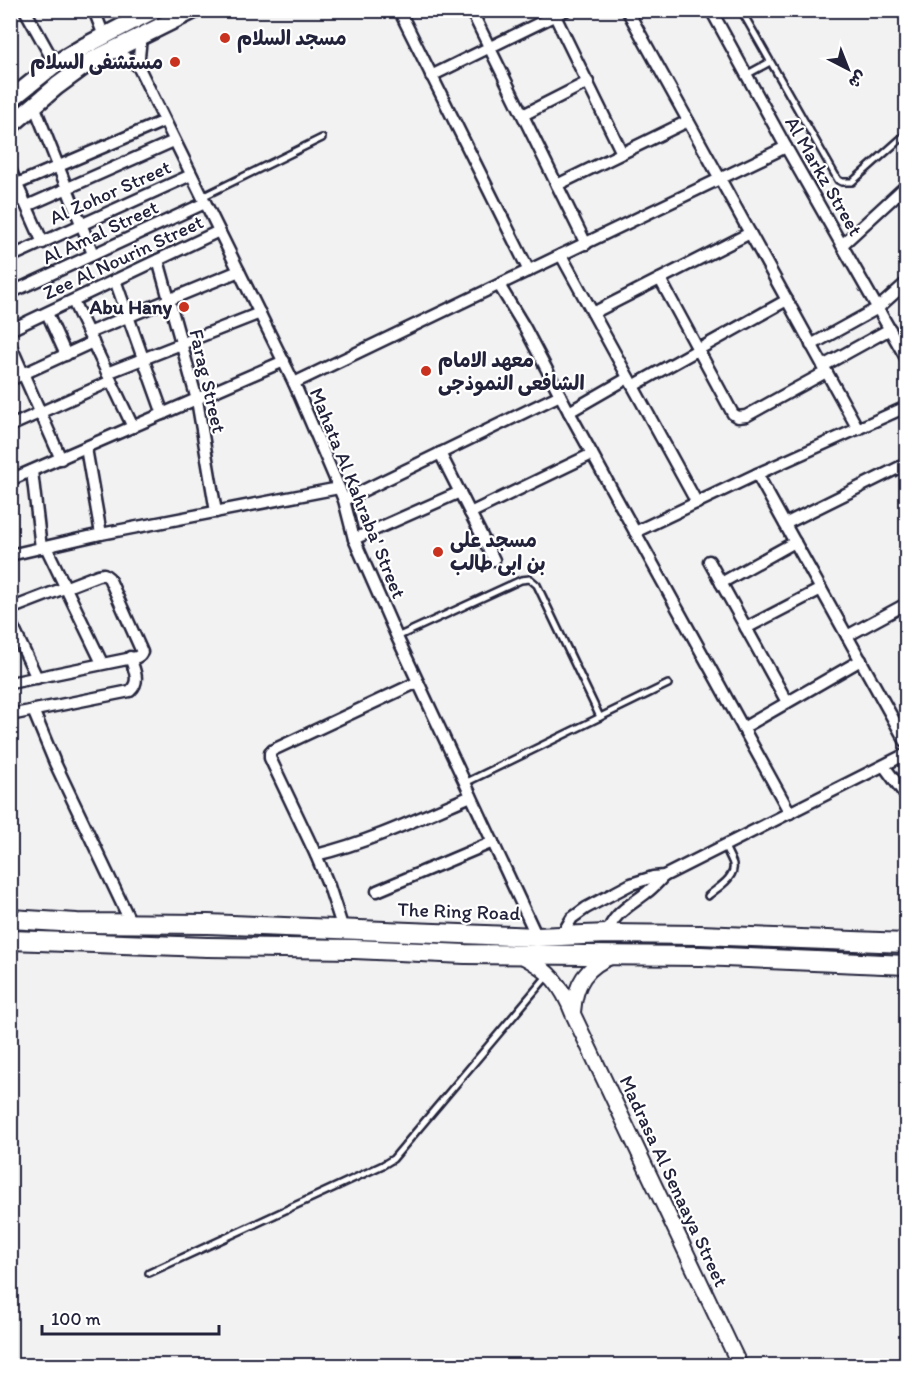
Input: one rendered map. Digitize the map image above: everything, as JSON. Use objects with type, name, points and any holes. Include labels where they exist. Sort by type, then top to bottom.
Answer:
[{"type":"highway","name":"The Ring Road","points":[[10,919],[77,923],[343,928],[537,937],[607,934],[699,935],[906,943]]},
{"type":"highway","points":[[207,947],[208,924]]},
{"type":"highway","points":[[10,940],[520,955],[618,954],[906,964]]},
{"type":"main road","points":[[10,100],[55,64],[85,45],[154,10]]},
{"type":"main road","points":[[10,126],[91,62],[194,10]]},
{"type":"street","points":[[25,10],[55,64]]},
{"type":"street","points":[[94,10],[104,36]]},
{"type":"street","points":[[399,10],[529,271]]},
{"type":"street","points":[[471,10],[586,244]]},
{"type":"street","points":[[431,75],[550,15],[566,10]]},
{"type":"street","points":[[627,10],[858,429]]},
{"type":"street","name":"Al Markz Street","points":[[711,10],[906,358]]},
{"type":"street","points":[[550,15],[588,82],[622,153]]},
{"type":"street","points":[[114,50],[138,66],[141,38]]},
{"type":"street","name":"Mahata Al Kahraba' Street","points":[[138,66],[294,382],[344,500],[354,539],[397,637],[537,937]]},
{"type":"street","points":[[522,115],[588,82]]},
{"type":"street","points":[[34,105],[93,254]]},
{"type":"street","points":[[17,184],[164,121]]},
{"type":"street","points":[[557,185],[688,121]]},
{"type":"street","points":[[10,204],[25,202],[67,188],[174,141]]},
{"type":"street","points":[[294,382],[786,147]]},
{"type":"street","points":[[10,169],[43,243]]},
{"type":"street","name":"Al Zohor Street","points":[[10,257],[191,175]]},
{"type":"street","points":[[842,245],[906,186]]},
{"type":"street","name":"Al Amal Street","points":[[10,293],[203,200]]},
{"type":"street","name":"Zee Al Nourin Street","points":[[10,330],[219,231]]},
{"type":"street","points":[[593,313],[750,233]]},
{"type":"street","points":[[561,255],[697,503]]},
{"type":"street","name":"Farag Street","points":[[158,260],[197,400],[216,513]]},
{"type":"street","points":[[10,380],[66,355],[90,338],[128,317],[239,271]]},
{"type":"street","points":[[660,279],[733,414],[738,417],[746,416],[890,329]]},
{"type":"street","points":[[115,280],[163,414]]},
{"type":"street","points":[[811,345],[878,308],[906,283]]},
{"type":"street","points":[[499,285],[525,328],[790,813]]},
{"type":"street","points":[[569,411],[698,349],[787,300]]},
{"type":"street","points":[[72,301],[133,427]]},
{"type":"street","points":[[47,313],[66,355]]},
{"type":"street","points":[[10,426],[143,359],[260,313]]},
{"type":"street","points":[[10,344],[61,459]]},
{"type":"street","points":[[10,480],[284,362]]},
{"type":"street","points":[[344,500],[560,395]]},
{"type":"street","points":[[635,532],[757,474],[906,408]]},
{"type":"street","points":[[86,448],[101,534]]},
{"type":"street","points":[[441,453],[494,560]]},
{"type":"street","points":[[470,513],[592,454]]},
{"type":"street","points":[[785,525],[906,464]]},
{"type":"street","points":[[32,471],[44,548],[66,587],[102,663]]},
{"type":"street","points":[[757,474],[906,742]]},
{"type":"street","points":[[10,555],[101,534],[339,488]]},
{"type":"street","points":[[354,539],[460,492]]},
{"type":"street","points":[[721,582],[795,542]]},
{"type":"street","points":[[710,561],[787,702]]},
{"type":"street","points":[[10,609],[104,574],[107,575],[141,651],[140,656],[10,683]]},
{"type":"street","points":[[746,628],[821,589]]},
{"type":"street","points":[[847,636],[906,604]]},
{"type":"street","points":[[10,621],[37,678]]},
{"type":"street","points":[[10,715],[130,691],[137,679],[130,657]]},
{"type":"street","points":[[743,728],[861,660]]},
{"type":"street","points":[[343,928],[316,855],[270,758],[270,753],[418,682]]},
{"type":"street","points":[[33,710],[55,763],[131,923]]},
{"type":"street","points":[[561,936],[572,918],[631,884],[664,876],[906,754]]},
{"type":"street","points":[[884,766],[906,796]]},
{"type":"street","points":[[316,855],[368,840],[471,796]]},
{"type":"street","points":[[377,891],[493,842]]},
{"type":"street","points":[[607,934],[621,910],[648,892],[664,876]]},
{"type":"street","points":[[573,1014],[574,998],[579,982],[589,969],[602,960],[618,954]]},
{"type":"street","name":"Madrasa Al Senaaya Street","points":[[520,955],[538,964],[559,985],[567,997],[573,1014],[740,1365]]},
{"type":"lane","points":[[741,10],[835,176],[842,182],[847,183],[856,179],[906,134]]},
{"type":"lane","points":[[746,75],[771,62]]},
{"type":"lane","points":[[203,200],[322,138]]},
{"type":"lane","points":[[397,637],[521,580],[530,579],[537,585],[600,717]]},
{"type":"lane","points":[[465,783],[668,684]]},
{"type":"lane","points":[[708,896],[728,879],[733,871],[733,863],[725,846]]},
{"type":"lane","points":[[149,1273],[383,1166],[393,1159],[549,974]]},
{"type":"place","name":"مسجد السلام","points":[[225,38]]},
{"type":"place","name":"مستشفى السلام","points":[[175,62]]},
{"type":"place","name":"Abu Hany","points":[[184,307]]},
{"type":"place","name":"معهد الامام الشافعى النموذجى","points":[[426,371]]},
{"type":"place","name":"مسجد على بن ابى طالب","points":[[438,552]]}]
